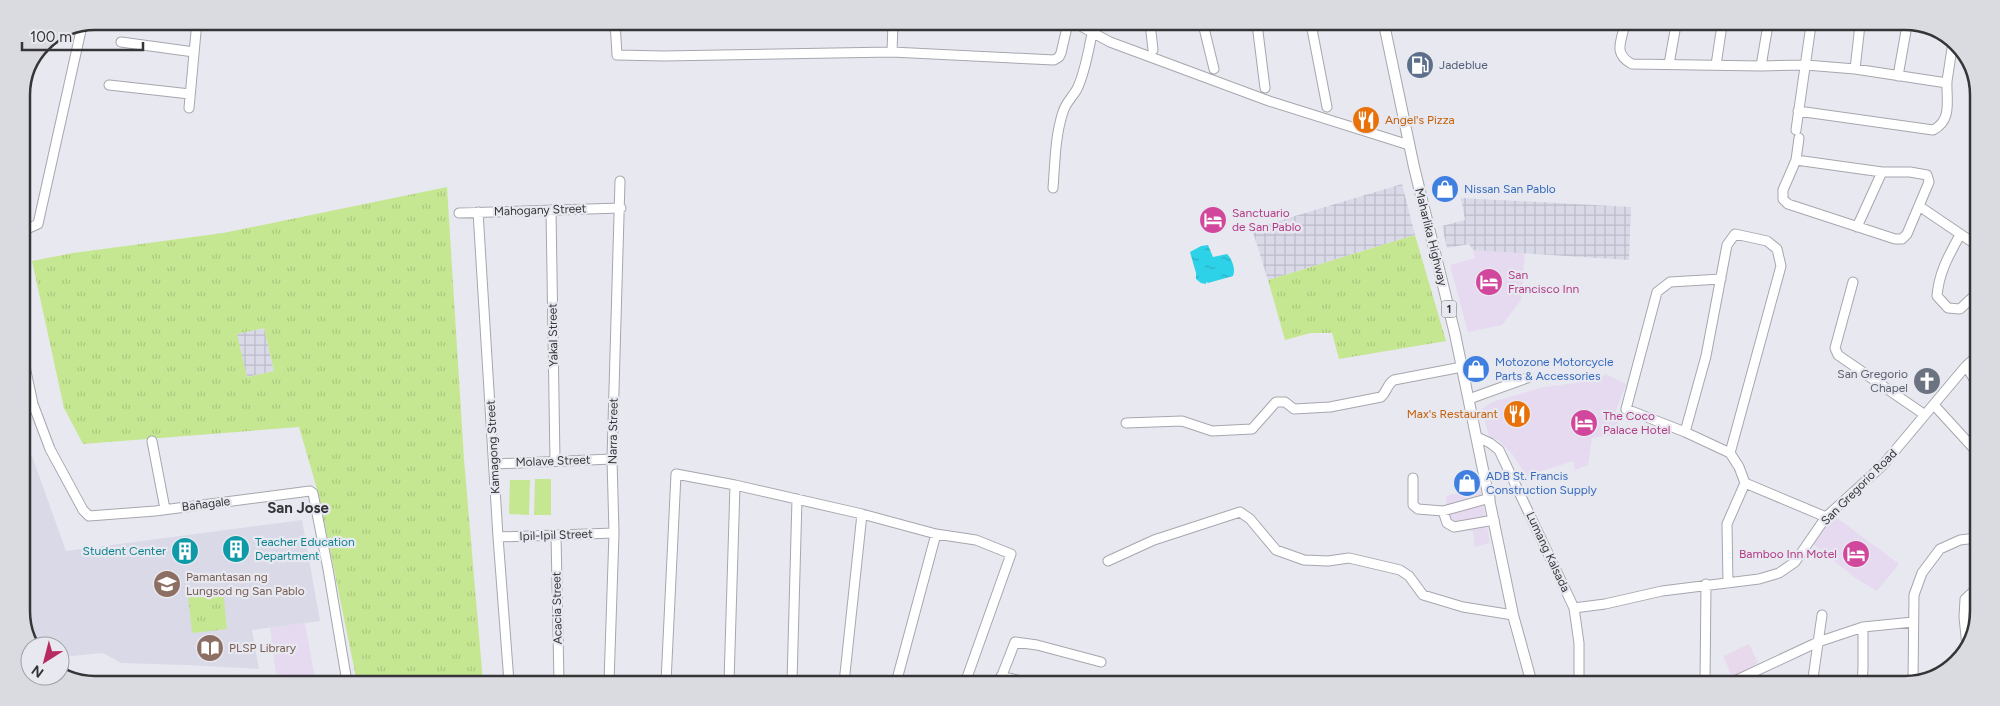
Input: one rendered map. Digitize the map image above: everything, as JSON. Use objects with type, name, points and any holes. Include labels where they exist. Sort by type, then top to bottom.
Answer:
[{"type":"main road","name":"Maharlika Highway","points":[[1385,30],[1469,399],[1513,615],[1530,676]]},
{"type":"street","points":[[189,108],[195,30]]},
{"type":"street","points":[[616,30],[617,54],[664,56],[892,52],[1054,60],[1061,53],[1066,30]]},
{"type":"street","points":[[892,52],[894,30]]},
{"type":"street","points":[[1086,30],[1269,102],[1410,145]]},
{"type":"street","points":[[1151,30],[1153,50]]},
{"type":"street","points":[[1204,30],[1214,69]]},
{"type":"street","points":[[1258,30],[1265,88]]},
{"type":"street","points":[[1312,30],[1326,107]]},
{"type":"street","points":[[1624,30],[1619,51],[1623,59],[1632,64],[1716,66],[1806,65],[1855,69],[1947,83]]},
{"type":"street","points":[[1669,64],[1675,30]]},
{"type":"street","points":[[1716,66],[1721,30]]},
{"type":"street","points":[[1761,66],[1767,30]]},
{"type":"street","points":[[1796,160],[1882,172],[1910,172],[1927,175],[1929,182],[1907,234],[1902,239],[1895,240],[1788,204],[1783,199],[1783,190],[1796,160],[1798,111],[1810,30]]},
{"type":"street","points":[[1855,69],[1859,30]]},
{"type":"street","points":[[1898,76],[1906,30]]},
{"type":"street","points":[[30,228],[38,224],[81,31]]},
{"type":"street","points":[[1053,188],[1059,129],[1063,111],[1080,81],[1092,34]]},
{"type":"street","points":[[121,42],[194,52]]},
{"type":"street","points":[[1798,111],[1933,130],[1946,117],[1948,103],[1947,83],[1952,50]]},
{"type":"street","points":[[109,86],[190,94]]},
{"type":"street","points":[[1857,227],[1882,172]]},
{"type":"street","name":"Narra Street","points":[[608,676],[614,533],[612,459],[620,181]]},
{"type":"street","points":[[1919,206],[1970,241]]},
{"type":"street","name":"Mahogany Street","points":[[459,213],[620,208]]},
{"type":"street","name":"Yakal Street","points":[[551,210],[555,461]]},
{"type":"street","name":"Kamagong Street","points":[[478,212],[498,537],[510,676]]},
{"type":"street","points":[[1685,432],[1706,356],[1727,245],[1735,234],[1767,240],[1777,249],[1780,266],[1730,453]]},
{"type":"street","points":[[1960,234],[1944,264],[1938,283],[1937,296],[1948,308],[1960,309],[1970,300]]},
{"type":"street","points":[[1722,279],[1670,282],[1657,292],[1626,409],[1685,432],[1730,453],[1739,467],[1745,483],[1727,524],[1728,582]]},
{"type":"street","points":[[1854,282],[1835,348],[1838,355],[1925,415]]},
{"type":"street","name":"San Gregorio Road","points":[[1574,608],[1706,584],[1759,579],[1780,573],[1795,562],[1826,517],[1882,466],[1970,362]]},
{"type":"street","points":[[1966,366],[1970,373]]},
{"type":"street","points":[[1126,423],[1182,421],[1212,431],[1252,429],[1276,402],[1285,402],[1294,409],[1330,407],[1381,397],[1385,394],[1388,385],[1394,380],[1462,367]]},
{"type":"street","points":[[1469,399],[1527,378]]},
{"type":"street","name":"Bañagale","points":[[30,390],[33,404],[50,449],[83,510],[89,516],[109,516],[310,491],[313,493],[346,676]]},
{"type":"street","points":[[1934,405],[1970,444]]},
{"type":"street","name":"Lumang Kalsada","points":[[1477,437],[1499,450],[1574,608],[1579,643],[1579,676]]},
{"type":"street","points":[[152,441],[165,509]]},
{"type":"street","name":"Molave Street","points":[[495,464],[612,459]]},
{"type":"street","points":[[666,676],[676,474],[797,499],[936,534],[976,540],[1011,554],[967,676]]},
{"type":"street","points":[[1413,478],[1413,505],[1418,509],[1443,511],[1490,498]]},
{"type":"street","points":[[1745,483],[1826,517]]},
{"type":"street","points":[[729,676],[735,485]]},
{"type":"street","points":[[792,676],[797,499]]},
{"type":"street","points":[[1443,511],[1447,523],[1454,528],[1494,520]]},
{"type":"street","points":[[1108,561],[1154,540],[1240,512],[1250,519],[1276,550],[1304,560],[1328,561],[1349,558],[1400,570],[1409,576],[1423,595],[1463,607],[1513,615]]},
{"type":"street","points":[[845,676],[862,514]]},
{"type":"street","name":"Ipil-Ipil Street","points":[[498,537],[614,533]]},
{"type":"street","points":[[898,676],[936,534]]},
{"type":"street","name":"Acacia Street","points":[[556,535],[558,676]]},
{"type":"street","points":[[1914,675],[1914,595],[1922,573],[1940,549],[1960,540],[1970,539]]},
{"type":"street","points":[[1705,676],[1706,584]]},
{"type":"street","points":[[1966,634],[1965,599],[1970,594]]},
{"type":"street","points":[[1813,676],[1822,616]]},
{"type":"street","points":[[1747,676],[1818,642],[1863,627],[1913,622]]},
{"type":"street","points":[[1863,627],[1863,676]]},
{"type":"street","points":[[1002,676],[1015,642],[1037,645],[1102,662]]},
{"type":"shaded area","points":[[1402,184],[1415,235],[1268,280],[1252,229]]},
{"type":"shaded area","points":[[1461,198],[1631,207],[1629,260],[1473,250],[1469,244],[1447,248],[1442,226],[1465,220]]},
{"type":"shaded area","name":"San Francisco Inn","points":[[1473,250],[1525,252],[1521,300],[1502,325],[1468,332],[1450,265],[1475,258]]},
{"type":"shaded area","points":[[264,328],[274,371],[247,377],[236,334]]},
{"type":"shaded area","name":"The Coco Palace Hotel","points":[[1605,374],[1626,384],[1615,413],[1622,413],[1613,435],[1592,438],[1588,465],[1575,470],[1573,461],[1526,476],[1513,455],[1498,440],[1489,437],[1482,409],[1492,402],[1544,387],[1599,380]]},
{"type":"shaded area","name":"Pamantasan ng Lungsod ng San Pablo","points":[[30,456],[32,456],[66,551],[302,520],[320,621],[252,630],[259,669],[121,663],[103,653],[70,656],[70,636],[35,636],[30,616]]},
{"type":"shaded area","points":[[1480,488],[1490,543],[1475,547],[1473,531],[1448,529],[1446,496]]},
{"type":"shaded area","name":"Bamboo Inn Motel","points":[[1833,515],[1899,564],[1877,591],[1854,577],[1813,544]]},
{"type":"shaded area","points":[[305,623],[314,676],[276,674],[270,628]]},
{"type":"shaded area","points":[[1749,644],[1758,663],[1732,676],[1723,656]]},
{"type":"green space","points":[[447,187],[464,459],[482,676],[356,676],[319,496],[299,427],[83,444],[64,408],[32,261],[73,253],[223,233]],"holes":[[[264,328],[274,371],[247,377],[237,334]]]},
{"type":"green space","points":[[1415,235],[1446,341],[1339,359],[1332,333],[1311,333],[1285,340],[1268,280]]},
{"type":"green space","points":[[535,479],[551,479],[551,515],[534,515]]},
{"type":"green space","points":[[510,480],[530,480],[529,515],[509,514]]},
{"type":"green space","points":[[223,590],[227,629],[192,633],[188,594]]},
{"type":"water","points":[[1208,245],[1213,257],[1227,254],[1229,256],[1234,267],[1233,276],[1206,282],[1206,284],[1196,279],[1190,252],[1201,246]]},
{"type":"place","name":"Jadeblue","points":[[1420,65]]},
{"type":"place","name":"Angel's Pizza","points":[[1366,120]]},
{"type":"place","name":"Nissan San Pablo","points":[[1445,189]]},
{"type":"place","name":"Sanctuario de San Pablo","points":[[1213,220]]},
{"type":"place","name":"San Francisco Inn","points":[[1489,282]]},
{"type":"place","name":"Motozone Motorcycle Parts & Accessories","points":[[1476,369]]},
{"type":"place","name":"San Gregorio Chapel","points":[[1927,381]]},
{"type":"place","name":"Max's Restaurant","points":[[1517,414]]},
{"type":"place","name":"The Coco Palace Hotel","points":[[1584,423]]},
{"type":"place","name":"ADB St. Francis Construction Supply","points":[[1467,483]]},
{"type":"place","name":"Teacher Education Department","points":[[236,549]]},
{"type":"place","name":"Student Center","points":[[185,551]]},
{"type":"place","name":"Bamboo Inn Motel","points":[[1856,554]]},
{"type":"place","name":"Pamantasan ng Lungsod ng San Pablo","points":[[167,584]]},
{"type":"place","name":"PLSP Library","points":[[210,648]]},
{"type":"district","name":"San Jose","points":[[298,508]]}]
